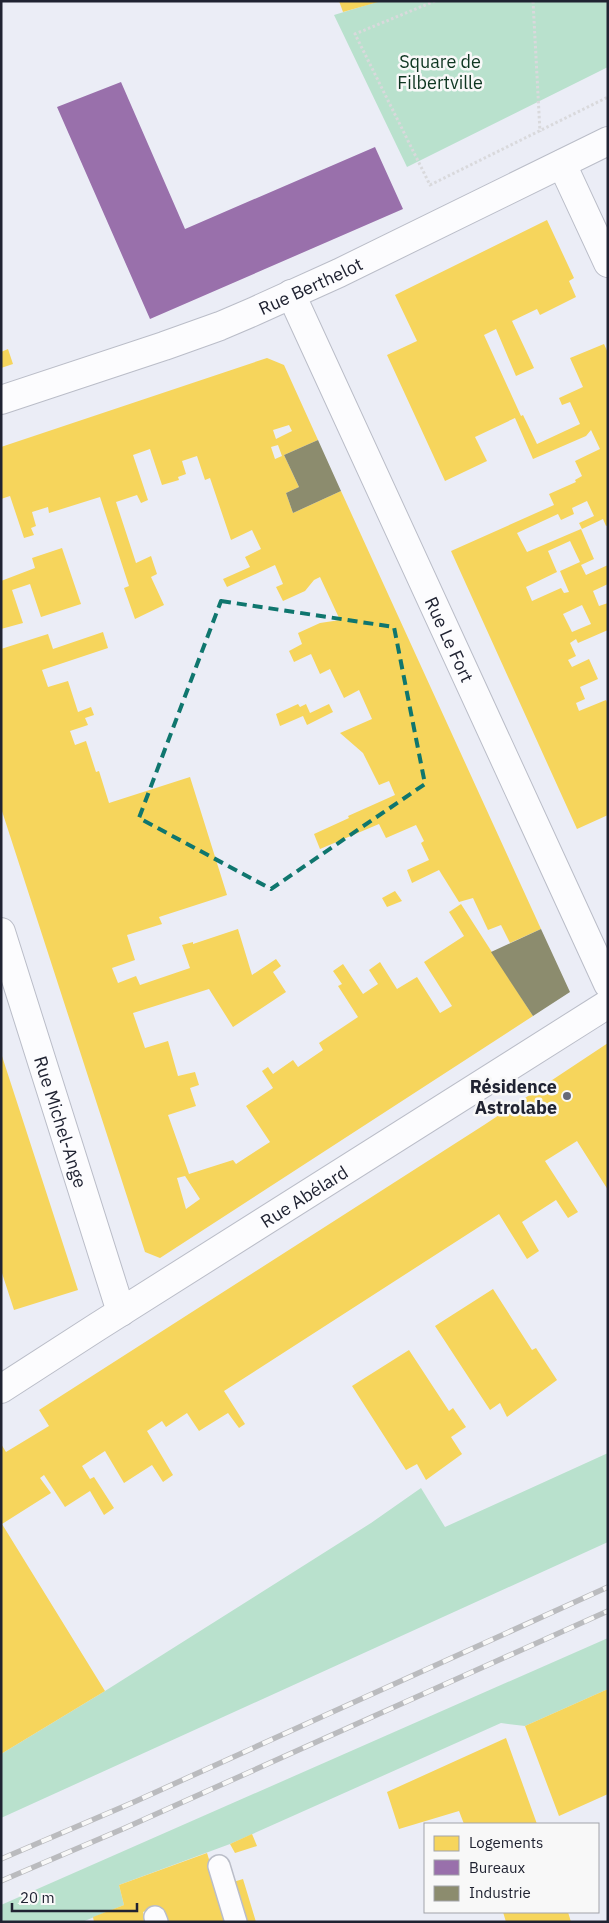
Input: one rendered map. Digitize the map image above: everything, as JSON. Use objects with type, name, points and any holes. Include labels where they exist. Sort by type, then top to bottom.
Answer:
[{"type":"street","name":"Rue Berthelot","points":[[1,400],[220,326],[339,273],[608,141]]},
{"type":"street","points":[[553,168],[608,263]]},
{"type":"street","name":"Rue Le Fort","points":[[291,294],[608,984]]},
{"type":"street","name":"Rue Michel-Ange","points":[[1,932],[121,1312]]},
{"type":"street","name":"Rue Abélard","points":[[1,1389],[608,1004]]},
{"type":"lane","points":[[219,1866],[236,1922]]},
{"type":"path","points":[[435,1],[355,34],[430,184],[608,97]]},
{"type":"path","points":[[533,1],[540,131],[553,168]]},
{"type":"highlighted area","points":[[221,601],[394,627],[425,784],[271,889],[139,818]]},
{"type":"green space","name":"Square de Filbertville","points":[[380,1],[608,1],[608,67],[407,167],[334,15]]},
{"type":"green space","points":[[608,1453],[608,1542],[1,1818],[1,1754],[105,1691],[371,1523],[421,1488],[445,1527]]},
{"type":"green space","points":[[608,1638],[608,1689],[525,1726],[501,1723],[230,1844],[119,1885],[124,1905],[82,1922],[1,1922],[1,1905]]},
{"type":"building: Logements","points":[[339,1],[378,1],[378,2],[343,12]]},
{"type":"building: Logements","points":[[547,220],[574,278],[569,281],[576,297],[540,315],[537,309],[512,321],[534,368],[516,376],[496,329],[484,335],[521,416],[523,415],[537,444],[580,424],[570,402],[562,405],[559,398],[583,387],[570,358],[604,344],[608,353],[608,525],[606,526],[603,519],[582,529],[579,523],[594,516],[587,501],[572,508],[574,514],[561,520],[558,514],[517,533],[527,552],[581,529],[594,559],[581,565],[586,575],[608,565],[608,584],[593,591],[599,606],[608,603],[608,630],[578,643],[576,639],[570,643],[576,656],[568,660],[572,667],[589,659],[598,679],[580,687],[585,699],[576,703],[579,711],[606,700],[608,704],[608,815],[577,829],[451,551],[554,505],[549,494],[576,482],[575,480],[582,476],[575,461],[600,449],[591,430],[586,436],[533,459],[515,418],[475,437],[487,461],[445,481],[387,355],[417,341],[395,295]],"holes":[[[570,541],[580,562],[560,571],[569,592],[564,593],[561,588],[532,601],[526,587],[557,572],[548,551]],[[582,605],[591,624],[572,632],[563,614]]]},
{"type":"building: Logements","points":[[8,349],[13,364],[1,368],[1,352]]},
{"type":"building: Logements","points":[[267,358],[284,365],[318,440],[284,455],[299,487],[286,493],[293,513],[341,491],[541,929],[510,943],[501,925],[488,930],[473,898],[459,902],[439,870],[412,883],[407,870],[429,860],[421,843],[424,841],[416,825],[386,838],[379,824],[320,849],[314,834],[395,795],[389,781],[379,785],[363,753],[340,733],[372,719],[359,690],[344,698],[330,669],[320,674],[311,654],[294,662],[289,651],[302,644],[298,633],[320,623],[340,620],[320,577],[314,580],[305,591],[283,601],[276,587],[283,584],[275,565],[227,587],[223,579],[250,567],[245,557],[261,549],[252,530],[231,540],[210,478],[205,480],[197,456],[182,461],[186,474],[178,477],[179,480],[162,485],[150,449],[133,455],[148,500],[141,503],[137,495],[116,502],[136,563],[151,556],[157,574],[151,577],[164,605],[135,619],[124,588],[129,586],[100,497],[49,513],[48,507],[32,512],[36,526],[31,528],[34,535],[24,538],[10,496],[1,499],[1,447]],"holes":[[[289,425],[292,431],[276,439],[273,430]],[[278,445],[282,456],[275,459],[271,447]]]},
{"type":"building: Logements","points":[[62,548],[81,604],[41,617],[30,584],[12,590],[23,623],[1,629],[1,581],[35,568],[32,558]]},
{"type":"building: Logements","points":[[103,632],[108,648],[42,670],[48,687],[68,681],[78,712],[91,707],[94,715],[85,718],[88,725],[70,731],[75,745],[86,741],[96,772],[99,771],[109,803],[190,777],[227,895],[159,917],[162,924],[127,935],[135,960],[112,968],[118,983],[136,976],[140,985],[190,968],[182,945],[193,942],[193,944],[238,929],[252,975],[276,959],[281,966],[273,972],[286,992],[233,1027],[209,989],[133,1013],[145,1048],[168,1041],[178,1076],[195,1072],[199,1085],[190,1088],[196,1106],[168,1115],[189,1174],[233,1160],[236,1164],[270,1142],[246,1106],[273,1088],[262,1071],[268,1067],[273,1074],[293,1060],[298,1067],[323,1050],[319,1043],[358,1017],[338,986],[342,984],[333,971],[343,964],[363,994],[378,984],[369,970],[380,962],[397,989],[417,977],[440,1013],[452,1006],[424,962],[464,936],[449,912],[461,904],[533,1016],[160,1258],[145,1252],[1,808],[1,649],[48,634],[53,649]],"holes":[[[185,1176],[200,1199],[186,1209],[177,1178]]]},
{"type":"building: Logements","points":[[298,704],[300,707],[306,704],[310,713],[329,704],[333,712],[307,725],[303,716],[280,726],[276,714]]},
{"type":"building: Logements","points":[[395,891],[402,901],[387,907],[382,898]]},
{"type":"building: Logements","points":[[608,1043],[608,1190],[577,1141],[545,1161],[578,1212],[568,1218],[556,1200],[522,1222],[539,1251],[527,1259],[499,1214],[224,1391],[245,1424],[239,1428],[228,1413],[199,1431],[187,1413],[166,1427],[162,1421],[147,1431],[173,1475],[163,1482],[152,1465],[124,1483],[105,1451],[82,1466],[90,1479],[94,1477],[114,1508],[104,1515],[90,1491],[65,1507],[44,1475],[40,1478],[51,1493],[2,1524],[105,1691],[1,1754],[1,1444],[6,1452],[49,1426],[39,1410],[484,1125]]},
{"type":"building: Logements","points":[[1,1053],[78,1290],[14,1310],[1,1270]]},
{"type":"building: Logements","points":[[493,1289],[532,1350],[536,1348],[557,1380],[507,1417],[500,1403],[490,1410],[435,1326]]},
{"type":"building: Logements","points":[[409,1350],[449,1411],[453,1408],[466,1427],[451,1437],[462,1454],[426,1480],[417,1464],[406,1470],[352,1386]]},
{"type":"building: Logements","points":[[608,1689],[608,1794],[559,1816],[525,1726]]},
{"type":"building: Logements","points":[[506,1738],[537,1823],[464,1823],[459,1811],[399,1829],[387,1792]]},
{"type":"building: Logements","points":[[252,1834],[257,1846],[235,1853],[230,1844]]},
{"type":"building: Logements","points":[[207,1853],[229,1922],[164,1922],[159,1906],[143,1912],[146,1922],[94,1922],[93,1917],[124,1905],[119,1885]]},
{"type":"building: Logements","points":[[243,1879],[256,1922],[245,1922],[233,1882]]},
{"type":"building: Logements","points":[[503,1913],[568,1913],[571,1922],[506,1922]]},
{"type":"building: Bureaux","points":[[121,82],[185,229],[375,147],[403,209],[150,319],[57,107]]},
{"type":"building: Industrie","points":[[318,440],[341,491],[293,513],[286,493],[299,487],[284,455]]},
{"type":"building: Industrie","points":[[541,929],[570,992],[533,1016],[491,952]]},
{"type":"railway","points":[[1,1859],[134,1802],[608,1587]]},
{"type":"railway","points":[[1,1881],[125,1828],[608,1611]]},
{"type":"place","name":"Résidence Astrolabe","points":[[567,1096]]}]
